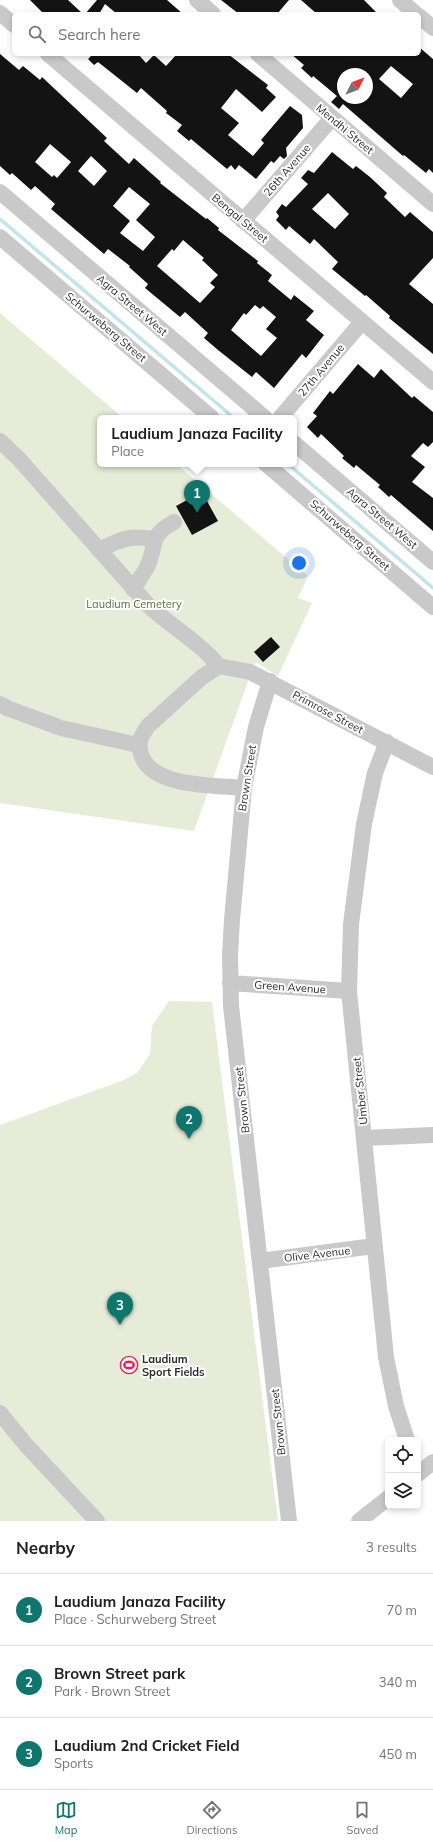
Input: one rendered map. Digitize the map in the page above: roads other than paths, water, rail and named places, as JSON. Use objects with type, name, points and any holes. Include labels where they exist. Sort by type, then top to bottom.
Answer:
[{"type":"street","points":[[197,0],[211,12]]},
{"type":"street","points":[[400,0],[414,12]]},
{"type":"street","points":[[0,13],[12,23]]},
{"type":"street","points":[[421,18],[433,28]]},
{"type":"street","name":"Bengal Street","points":[[50,56],[433,382]]},
{"type":"street","name":"Mendhi Street","points":[[260,56],[433,204]]},
{"type":"street","name":"26th Avenue","points":[[243,221],[332,118]]},
{"type":"street","name":"Agra Street West","points":[[0,192],[261,415]]},
{"type":"street","name":"Schurweberg Street","points":[[0,237],[208,415]]},
{"type":"street","name":"27th Avenue","points":[[283,415],[362,322]]},
{"type":"street","points":[[0,441],[24,465],[133,589],[166,622],[198,644],[219,666],[202,677],[148,726],[142,734],[138,745],[143,760],[162,777],[186,782],[244,788]]},
{"type":"street","name":"Agra Street West","points":[[297,446],[433,562]]},
{"type":"street","name":"Schurweberg Street","points":[[270,467],[433,607]]},
{"type":"street","points":[[133,589],[148,565],[154,539],[165,527],[174,522]]},
{"type":"street","points":[[99,550],[117,541],[136,536],[154,539]]},
{"type":"street","name":"Primrose Street","points":[[219,666],[250,672],[270,681],[433,767]]},
{"type":"street","name":"Brown Street","points":[[270,681],[256,727],[244,788],[232,920],[230,983],[231,1006],[289,1521]]},
{"type":"street","points":[[0,704],[61,728],[138,745]]},
{"type":"street","name":"Umber Street","points":[[387,742],[375,773],[364,824],[351,924],[349,991],[386,1357],[395,1399],[406,1437]]},
{"type":"street","name":"Green Avenue","points":[[230,983],[349,991]]},
{"type":"street","points":[[365,1138],[433,1135]]},
{"type":"street","name":"Olive Avenue","points":[[260,1261],[374,1246]]},
{"type":"street","points":[[1,1416],[97,1521]]},
{"type":"street","points":[[419,1473],[433,1462]]},
{"type":"street","points":[[359,1521],[385,1500]]},
{"type":"waterway","points":[[0,219],[230,415]]},
{"type":"waterway","points":[[292,467],[433,588]]},
{"type":"place","name":"Laudium Janaza Facility","points":[[197,513]]},
{"type":"place","name":"Brown Street park","points":[[189,1139]]},
{"type":"place","name":"Laudium 2nd Cricket Field","points":[[120,1325]]},
{"type":"place","name":"Laudium Sport Fields","points":[[129,1365]]},
{"type":"park label","name":"Laudium Cemetery","points":[[134,604]]}]
